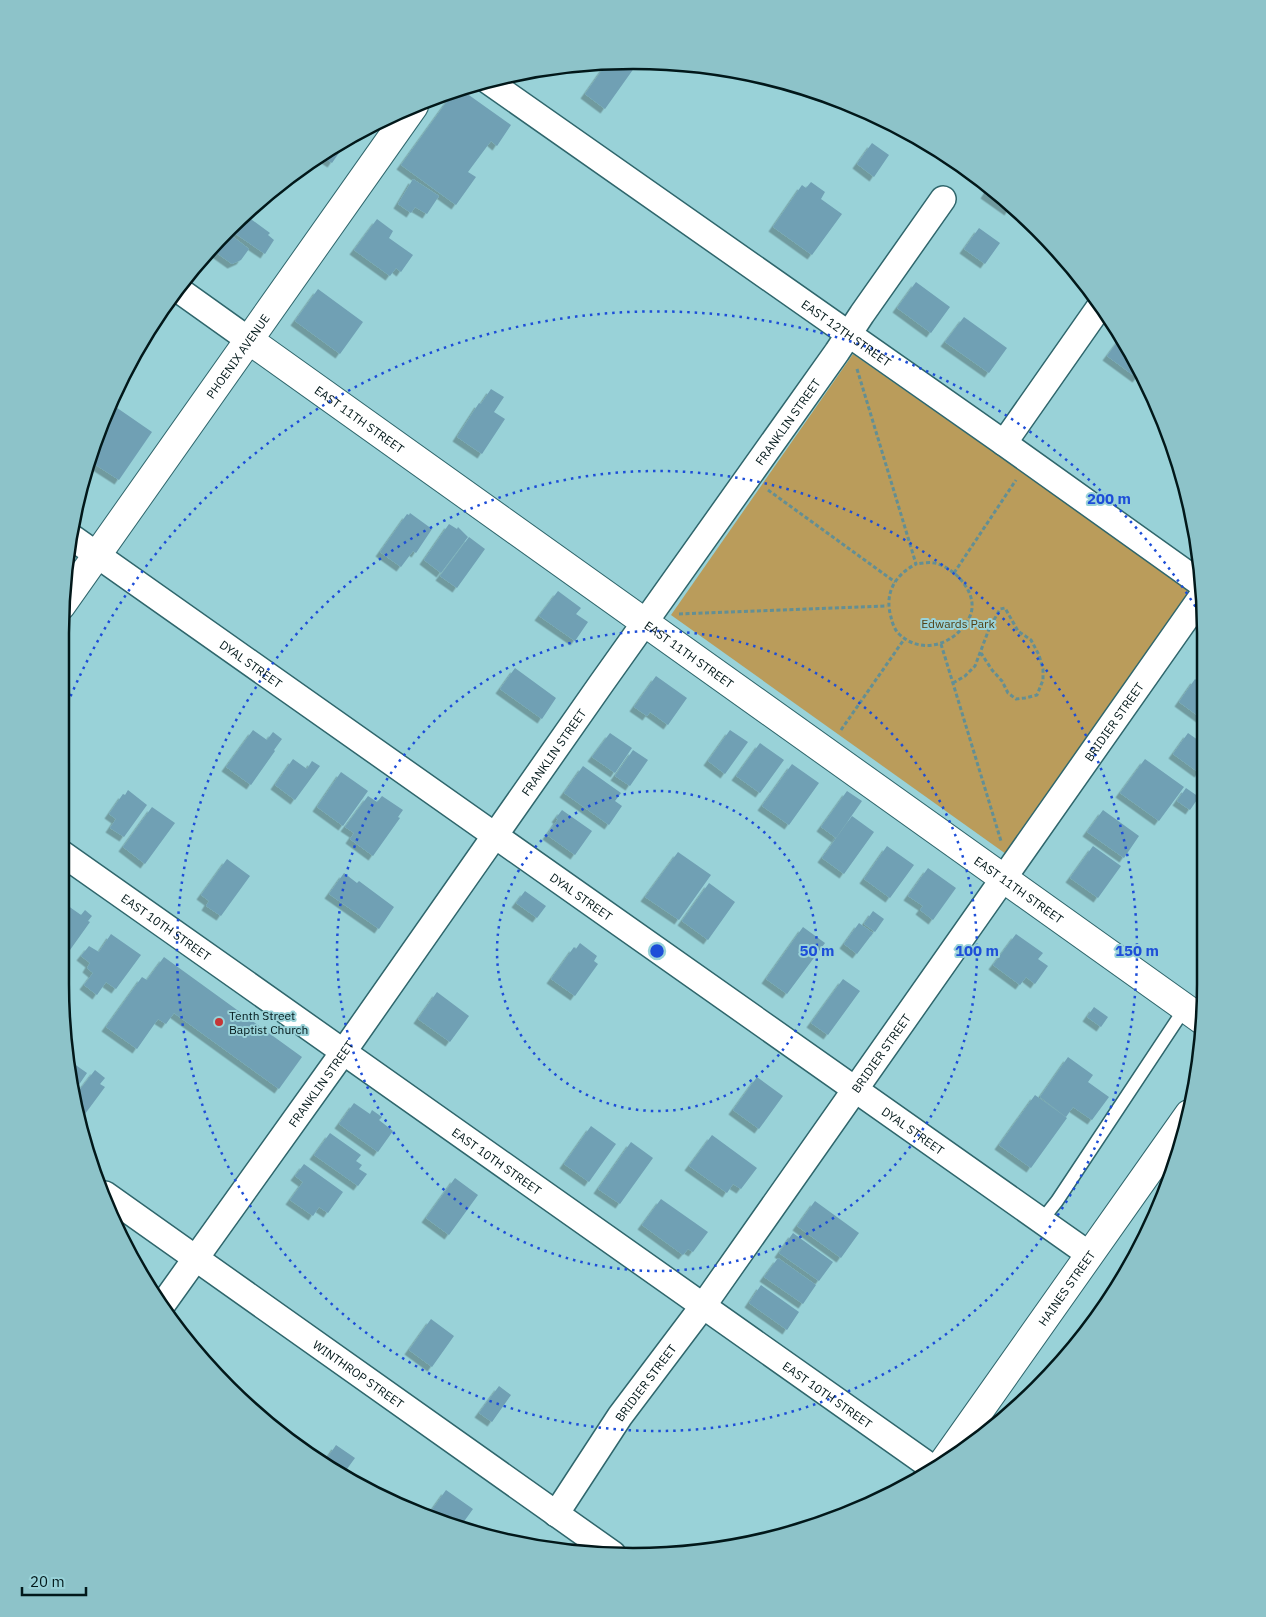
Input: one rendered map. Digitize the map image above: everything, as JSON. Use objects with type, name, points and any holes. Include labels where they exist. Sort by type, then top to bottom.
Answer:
[{"type":"street","name":"EAST 12TH STREET","points":[[495,86],[1194,579]]},
{"type":"street","name":"PHOENIX AVENUE","points":[[70,593],[407,117]]},
{"type":"street","name":"FRANKLIN STREET","points":[[166,1300],[344,1051],[943,200]]},
{"type":"street","name":"EAST 11TH STREET","points":[[183,293],[1194,1014]]},
{"type":"street","points":[[1004,443],[1096,312]]},
{"type":"street","name":"DYAL STREET","points":[[77,541],[1090,1254]]},
{"type":"street","name":"BRIDIER STREET","points":[[556,1514],[620,1416],[703,1306],[1196,604]]},
{"type":"street","name":"EAST 10TH STREET","points":[[69,858],[928,1465]]},
{"type":"street","name":"HAINES STREET","points":[[953,1448],[1178,1129]]},
{"type":"street","name":"WINTHROP STREET","points":[[111,1199],[603,1547]]},
{"type":"lane","points":[[1042,1220],[1194,1014]]},
{"type":"path","points":[[857,366],[864,372]]},
{"type":"path","points":[[851,374],[857,366]]},
{"type":"path","points":[[857,366],[916,564]]},
{"type":"path","points":[[954,573],[1017,479],[1010,474]]},
{"type":"path","points":[[762,497],[768,490],[896,582]]},
{"type":"path","points":[[934,562],[954,573],[962,580],[972,602],[971,615],[964,629],[953,638],[941,644],[920,645],[904,638],[895,626],[888,606],[890,592],[896,582],[907,569],[916,564],[934,562]]},
{"type":"path","points":[[678,614],[684,606]]},
{"type":"path","points":[[678,614],[888,606]]},
{"type":"path","points":[[953,683],[965,676],[976,666],[990,629],[1000,609],[1005,608],[1018,631],[1031,640],[1039,655],[1043,669],[1043,680],[1037,695],[1016,699],[1008,693],[1002,681],[981,653]]},
{"type":"path","points":[[678,614],[686,620]]},
{"type":"path","points":[[849,735],[841,730],[904,638]]},
{"type":"path","points":[[941,644],[1003,845]]},
{"type":"path","points":[[1003,845],[1008,837]]},
{"type":"path","points":[[994,839],[1003,845]]},
{"type":"green space","name":"Edwards Park","points":[[853,354],[1191,590],[1006,854],[671,615]]},
{"type":"building","points":[[633,69],[605,109],[585,94],[602,70]]},
{"type":"building","points":[[468,94],[511,125],[497,146],[491,141],[468,172],[476,177],[456,205],[401,165],[448,101],[452,99]]},
{"type":"building","points":[[872,143],[889,155],[874,177],[857,164]]},
{"type":"building","points":[[340,151],[332,163],[327,160]]},
{"type":"building","points":[[413,179],[439,196],[427,214],[415,207],[411,213],[398,204]]},
{"type":"building","points":[[811,182],[825,192],[821,199],[842,214],[812,255],[773,227],[802,185],[806,188]]},
{"type":"building","points":[[250,219],[270,233],[268,235],[274,240],[265,254],[235,233]]},
{"type":"building","points":[[377,219],[393,231],[389,238],[413,255],[401,272],[396,268],[390,276],[354,250]]},
{"type":"building","points":[[979,228],[1000,243],[985,264],[964,249]]},
{"type":"building","points":[[232,236],[249,249],[241,260],[232,264],[216,253]]},
{"type":"building","points":[[916,282],[950,307],[931,333],[897,308]]},
{"type":"building","points":[[318,289],[363,322],[340,354],[295,321]]},
{"type":"building","points":[[964,317],[1007,348],[989,373],[945,342]]},
{"type":"building","points":[[1117,343],[1136,377],[1107,356]]},
{"type":"building","points":[[491,389],[504,397],[494,412],[505,419],[482,454],[457,437],[479,403],[481,404]]},
{"type":"building","points":[[116,407],[152,432],[119,480],[95,465]]},
{"type":"building","points":[[410,513],[432,529],[416,553],[413,551],[401,567],[380,552],[407,514],[409,515]]},
{"type":"building","points":[[449,524],[457,529],[458,527],[468,537],[441,573],[424,560]]},
{"type":"building","points":[[469,537],[485,549],[457,588],[440,576]]},
{"type":"building","points":[[558,591],[581,608],[576,614],[588,622],[575,641],[539,616]]},
{"type":"building","points":[[515,668],[556,698],[542,719],[500,689]]},
{"type":"building","points":[[656,676],[687,698],[668,725],[650,712],[647,716],[634,707]]},
{"type":"building","points":[[1195,679],[1197,681],[1197,715],[1179,702]]},
{"type":"building","points":[[253,730],[267,740],[273,732],[282,739],[251,785],[226,767]]},
{"type":"building","points":[[730,730],[748,742],[725,774],[708,761]]},
{"type":"building","points":[[610,733],[632,748],[615,773],[592,757]]},
{"type":"building","points":[[1188,733],[1197,739],[1197,772],[1173,754]]},
{"type":"building","points":[[760,743],[784,760],[760,793],[736,776]]},
{"type":"building","points":[[633,750],[648,760],[630,786],[615,776]]},
{"type":"building","points":[[293,759],[307,769],[312,761],[320,766],[295,800],[275,785]]},
{"type":"building","points":[[1145,759],[1184,787],[1159,821],[1120,793]]},
{"type":"building","points":[[792,764],[819,783],[789,825],[762,806]]},
{"type":"building","points":[[583,766],[621,793],[615,801],[622,806],[609,825],[564,793]]},
{"type":"building","points":[[341,772],[368,791],[343,826],[317,807]]},
{"type":"building","points":[[1186,788],[1197,796],[1197,800],[1190,810],[1177,801]]},
{"type":"building","points":[[128,790],[147,805],[124,837],[110,828],[116,819],[109,814]]},
{"type":"building","points":[[847,791],[862,801],[836,838],[821,827]]},
{"type":"building","points":[[368,796],[377,802],[382,796],[403,810],[398,817],[400,818],[373,856],[350,839],[354,833],[345,827]]},
{"type":"building","points":[[152,807],[175,823],[145,864],[123,847]]},
{"type":"building","points":[[562,810],[592,831],[575,855],[547,835]]},
{"type":"building","points":[[1103,810],[1139,836],[1124,858],[1087,832]]},
{"type":"building","points":[[852,816],[874,832],[844,874],[822,858]]},
{"type":"building","points":[[887,846],[914,865],[890,898],[864,879]]},
{"type":"building","points":[[1093,846],[1121,866],[1098,898],[1070,878]]},
{"type":"building","points":[[678,852],[711,875],[679,920],[645,897]]},
{"type":"building","points":[[227,859],[250,876],[221,916],[206,906],[209,901],[201,895]]},
{"type":"building","points":[[928,868],[956,888],[933,920],[920,910],[923,906],[908,896]]},
{"type":"building","points":[[344,873],[357,883],[359,881],[394,907],[379,929],[329,894]]},
{"type":"building","points":[[709,883],[735,902],[708,940],[682,921]]},
{"type":"building","points":[[525,891],[546,906],[537,918],[516,903]]},
{"type":"building","points":[[69,907],[81,915],[85,910],[92,916],[88,921],[90,922],[69,951]]},
{"type":"building","points":[[873,911],[884,919],[875,932],[864,924]]},
{"type":"building","points":[[859,923],[873,933],[857,954],[844,944]]},
{"type":"building","points":[[803,927],[825,943],[787,994],[766,979]]},
{"type":"building","points":[[111,934],[141,955],[116,989],[106,982],[97,995],[84,985],[93,973],[87,968],[90,963],[81,956],[89,946],[99,952]]},
{"type":"building","points":[[1016,934],[1043,953],[1038,959],[1048,966],[1035,984],[1026,977],[1020,985],[993,965]]},
{"type":"building","points":[[580,943],[597,956],[594,961],[598,964],[575,996],[551,979],[574,947],[576,949]]},
{"type":"building","name":"Tenth Street Baptist Church","points":[[164,957],[302,1057],[279,1089],[174,1013],[166,1024],[158,1019],[137,1049],[106,1027],[142,977],[147,980]]},
{"type":"building","points":[[843,979],[860,991],[828,1035],[811,1023]]},
{"type":"building","points":[[437,992],[469,1016],[450,1042],[418,1019]]},
{"type":"building","points":[[1094,1007],[1108,1017],[1101,1027],[1087,1017]]},
{"type":"building","points":[[1068,1057],[1093,1075],[1088,1082],[1109,1097],[1092,1120],[1073,1107],[1066,1117],[1040,1097]]},
{"type":"building","points":[[75,1065],[87,1073],[79,1085]]},
{"type":"building","points":[[95,1070],[105,1078],[100,1084],[105,1087],[85,1115],[79,1090]]},
{"type":"building","points":[[757,1077],[783,1096],[759,1129],[733,1110]]},
{"type":"building","points":[[1035,1095],[1067,1118],[1031,1168],[999,1145]]},
{"type":"building","points":[[354,1103],[370,1114],[372,1110],[382,1117],[379,1120],[393,1131],[378,1152],[339,1124]]},
{"type":"building","points":[[591,1126],[616,1144],[589,1182],[564,1164]]},
{"type":"building","points":[[330,1133],[361,1155],[356,1161],[362,1165],[359,1169],[367,1174],[358,1186],[314,1155]]},
{"type":"building","points":[[712,1135],[757,1168],[741,1189],[733,1184],[727,1193],[689,1166]]},
{"type":"building","points":[[631,1142],[653,1158],[620,1204],[598,1189]]},
{"type":"building","points":[[304,1164],[343,1192],[328,1213],[319,1207],[313,1216],[290,1200],[303,1182],[295,1176]]},
{"type":"building","points":[[455,1178],[478,1195],[449,1235],[426,1218]]},
{"type":"building","points":[[661,1199],[708,1232],[693,1252],[688,1249],[683,1255],[642,1225]]},
{"type":"building","points":[[815,1201],[859,1233],[841,1258],[797,1226]]},
{"type":"building","points":[[793,1233],[833,1262],[819,1281],[779,1253]]},
{"type":"building","points":[[778,1258],[816,1285],[803,1304],[764,1277]]},
{"type":"building","points":[[761,1285],[799,1312],[787,1330],[749,1303]]},
{"type":"building","points":[[431,1319],[454,1336],[432,1367],[409,1350]]},
{"type":"building","points":[[499,1386],[511,1395],[492,1422],[479,1413]]},
{"type":"building","points":[[336,1445],[355,1458],[346,1470],[327,1458]]},
{"type":"building","points":[[446,1490],[473,1509],[464,1522],[432,1510]]},
{"type":"place","name":"Tenth Street Baptist Church","points":[[219,1022]]}]
